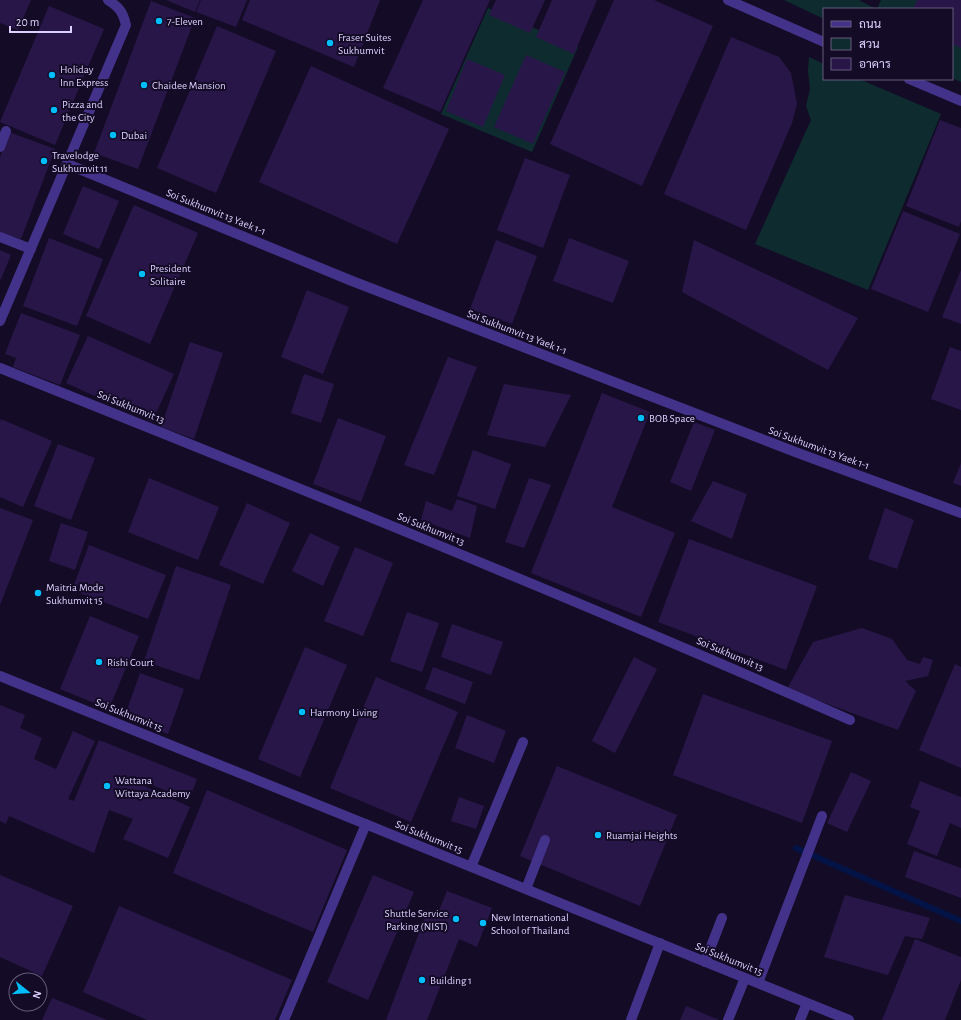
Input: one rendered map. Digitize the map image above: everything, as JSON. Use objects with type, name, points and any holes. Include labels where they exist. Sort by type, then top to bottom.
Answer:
[{"type":"street","points":[[0,321],[126,25],[123,14],[115,4],[108,0]]},
{"type":"street","points":[[728,0],[823,42]]},
{"type":"street","points":[[911,80],[961,101]]},
{"type":"street","points":[[0,147],[6,131]]},
{"type":"street","name":"Soi Sukhumvit 13 Yaek 1-1","points":[[67,164],[352,281],[798,453],[961,513]]},
{"type":"street","points":[[0,237],[31,249]]},
{"type":"street","name":"Soi Sukhumvit 13","points":[[0,368],[264,473],[571,600],[815,702],[850,720]]},
{"type":"street","name":"Soi Sukhumvit 15","points":[[0,676],[849,1020]]},
{"type":"street","points":[[471,867],[523,742]]},
{"type":"street","points":[[758,983],[822,816]]},
{"type":"street","points":[[284,1020],[366,824]]},
{"type":"street","points":[[526,889],[545,840]]},
{"type":"street","points":[[705,962],[722,918]]},
{"type":"street","points":[[631,1020],[660,943]]},
{"type":"street","points":[[728,1020],[745,978]]},
{"type":"street","points":[[800,1020],[806,1003]]},
{"type":"green space","points":[[784,0],[859,0],[874,8],[823,8],[823,19]]},
{"type":"green space","points":[[881,0],[933,0],[930,8],[877,8]]},
{"type":"green space","points":[[488,8],[578,47],[532,152],[441,114]]},
{"type":"green space","points":[[953,36],[961,40],[961,82],[953,78]]},
{"type":"green space","points":[[809,57],[823,64],[823,80],[861,80],[941,114],[868,290],[755,244],[811,120],[806,106],[810,89],[808,71]]},
{"type":"building","points":[[0,0],[31,0],[18,30],[0,23]]},
{"type":"building","points":[[166,0],[200,0],[195,12]]},
{"type":"building","points":[[201,0],[247,0],[236,27],[196,12]]},
{"type":"building","name":"Fraser Suites Sukhumvit","points":[[250,0],[380,0],[354,67],[242,20]]},
{"type":"building","points":[[423,0],[490,0],[440,112],[383,88]]},
{"type":"building","points":[[496,0],[545,0],[530,33],[489,15]]},
{"type":"building","points":[[552,0],[597,0],[574,54],[536,37]]},
{"type":"building","points":[[614,0],[654,0],[713,26],[642,186],[550,144]]},
{"type":"building","points":[[917,0],[961,0],[961,48],[953,44],[953,8],[913,8]]},
{"type":"building","name":"Chaidee Mansion","points":[[151,1],[195,18],[138,169],[94,153]]},
{"type":"building","name":"Holiday Inn Express","points":[[49,6],[104,29],[55,145],[0,122]]},
{"type":"building","points":[[217,26],[276,51],[216,193],[157,168]]},
{"type":"building","points":[[731,37],[779,57],[791,73],[797,104],[792,123],[746,230],[664,194]]},
{"type":"building","points":[[526,55],[565,72],[533,144],[494,127]]},
{"type":"building","points":[[467,59],[505,75],[483,127],[446,111]]},
{"type":"building","points":[[311,66],[449,129],[397,244],[259,182]]},
{"type":"building","points":[[940,120],[961,128],[961,221],[959,227],[906,206]]},
{"type":"building","points":[[9,132],[55,149],[21,239],[0,232],[0,157]]},
{"type":"building","points":[[525,158],[570,175],[543,248],[497,230]]},
{"type":"building","points":[[83,186],[119,201],[99,249],[63,234]]},
{"type":"building","name":"President Solitaire","points":[[134,205],[198,233],[150,344],[86,316]]},
{"type":"building","points":[[903,211],[960,234],[928,312],[871,289]]},
{"type":"building","points":[[49,238],[103,259],[77,326],[23,306]]},
{"type":"building","points":[[569,238],[629,261],[613,303],[553,281]]},
{"type":"building","points":[[496,240],[537,256],[512,324],[470,309]]},
{"type":"building","points":[[694,240],[858,318],[828,370],[682,292]]},
{"type":"building","points":[[0,250],[11,255],[1,279],[0,279]]},
{"type":"building","points":[[961,270],[961,324],[942,317]]},
{"type":"building","points":[[307,290],[349,307],[323,374],[281,357]]},
{"type":"building","points":[[21,313],[80,335],[60,385],[13,367],[16,358],[5,354]]},
{"type":"building","points":[[88,336],[174,374],[152,422],[66,383]]},
{"type":"building","points":[[190,342],[223,353],[194,439],[161,427]]},
{"type":"building","points":[[950,347],[961,351],[961,410],[931,399]]},
{"type":"building","points":[[448,357],[477,367],[434,475],[404,465]]},
{"type":"building","points":[[304,374],[334,384],[321,423],[291,413]]},
{"type":"building","points":[[504,384],[571,395],[545,447],[487,435]]},
{"type":"building","points":[[602,393],[650,412],[612,507],[675,533],[641,617],[531,573]]},
{"type":"building","points":[[338,418],[386,436],[361,502],[313,484]]},
{"type":"building","points":[[1,419],[52,441],[23,507],[0,497]]},
{"type":"building","points":[[694,422],[715,430],[691,491],[670,482]]},
{"type":"building","points":[[58,444],[95,458],[71,520],[34,506]]},
{"type":"building","points":[[473,450],[511,464],[495,509],[457,496]]},
{"type":"building","points":[[961,463],[961,486],[953,483]]},
{"type":"building","points":[[149,478],[219,507],[198,560],[128,532]]},
{"type":"building","points":[[529,478],[551,485],[524,548],[505,542]]},
{"type":"building","points":[[713,481],[747,494],[732,539],[691,521]]},
{"type":"building","points":[[457,499],[477,506],[470,538],[421,520],[426,501],[452,511]]},
{"type":"building","points":[[247,503],[290,523],[263,584],[219,565]]},
{"type":"building","points":[[0,508],[33,520],[0,605]]},
{"type":"building","points":[[885,508],[914,520],[897,569],[868,559]]},
{"type":"building","points":[[61,523],[88,532],[75,570],[49,561]]},
{"type":"building","points":[[310,533],[340,547],[323,586],[292,571]]},
{"type":"building","points":[[689,539],[817,586],[786,670],[658,622]]},
{"type":"building","points":[[89,545],[166,575],[148,619],[72,590]]},
{"type":"building","points":[[355,547],[393,563],[363,636],[324,621]]},
{"type":"building","points":[[176,566],[231,585],[199,680],[144,661]]},
{"type":"building","points":[[407,612],[439,623],[422,672],[390,661]]},
{"type":"building","name":"Rishi Court","points":[[90,616],[139,636],[109,709],[60,689]]},
{"type":"building","points":[[452,624],[503,642],[491,675],[441,657]]},
{"type":"building","points":[[862,628],[892,639],[907,660],[920,664],[923,657],[933,660],[928,676],[905,681],[916,691],[898,730],[787,689],[813,642]]},
{"type":"building","name":"Harmony Living","points":[[305,647],[347,665],[300,777],[258,759]]},
{"type":"building","points":[[634,657],[657,669],[615,753],[592,741]]},
{"type":"building","points":[[955,664],[961,667],[961,768],[919,750]]},
{"type":"building","points":[[433,667],[473,682],[465,704],[425,689]]},
{"type":"building","points":[[140,673],[184,689],[168,734],[124,718]]},
{"type":"building","points":[[376,677],[458,712],[411,822],[330,788]]},
{"type":"building","points":[[703,694],[832,741],[802,823],[673,775]]},
{"type":"building","points":[[0,705],[25,715],[20,728],[42,738],[34,759],[56,769],[73,731],[95,741],[68,799],[74,801],[99,740],[197,779],[189,800],[147,783],[146,787],[190,807],[168,858],[123,839],[133,819],[109,810],[94,853],[9,816],[6,824],[0,821]]},
{"type":"building","points":[[467,715],[506,731],[494,763],[455,748]]},
{"type":"building","name":"Ruamjai Heights","points":[[557,766],[677,815],[640,906],[520,856]]},
{"type":"building","points":[[851,772],[871,781],[847,832],[827,823]]},
{"type":"building","points":[[920,781],[961,797],[961,828],[950,823],[937,856],[907,844],[920,811],[910,807]]},
{"type":"building","points":[[207,790],[347,850],[313,932],[173,873]]},
{"type":"building","points":[[459,797],[484,806],[476,829],[451,821]]},
{"type":"building","points":[[914,851],[961,868],[961,898],[905,877]]},
{"type":"building","points":[[0,875],[73,906],[44,972],[33,972],[0,957]]},
{"type":"building","points":[[373,875],[414,892],[368,1000],[327,982]]},
{"type":"building","name":"Building 1","points":[[447,891],[492,908],[477,947],[459,939],[427,1020],[386,1020],[428,909],[438,913]]},
{"type":"building","points":[[845,895],[930,918],[922,939],[905,936],[888,975],[824,957]]},
{"type":"building","points":[[119,906],[292,980],[275,1020],[147,1020],[83,992]]},
{"type":"building","points":[[915,939],[961,957],[961,980],[945,1020],[882,1020]]},
{"type":"building","points":[[52,998],[107,1020],[42,1020],[46,1012],[48,1012],[48,1007]]},
{"type":"building","points":[[686,1006],[719,1020],[680,1020]]},
{"type":"waterway","points":[[796,848],[961,921]]},
{"type":"place","name":"7-Eleven","points":[[159,21]]},
{"type":"place","name":"Fraser Suites Sukhumvit","points":[[330,43]]},
{"type":"place","name":"Holiday Inn Express","points":[[52,75]]},
{"type":"place","name":"Chaidee Mansion","points":[[144,85]]},
{"type":"place","name":"Pizza and the City","points":[[54,110]]},
{"type":"place","name":"Dubai","points":[[113,135]]},
{"type":"place","name":"Travelodge Sukhumvit 11","points":[[44,161]]},
{"type":"place","name":"President Solitaire","points":[[142,274]]},
{"type":"place","name":"BOB Space","points":[[641,418]]},
{"type":"place","name":"Maitria Mode Sukhumvit 15","points":[[38,593]]},
{"type":"place","name":"Rishi Court","points":[[99,662]]},
{"type":"place","name":"Harmony Living","points":[[302,712]]},
{"type":"place","name":"Wattana Wittaya Academy","points":[[107,786]]},
{"type":"place","name":"Ruamjai Heights","points":[[598,835]]},
{"type":"place","name":"Shuttle Service Parking (NIST)","points":[[456,919]]},
{"type":"place","name":"New International School of Thailand","points":[[483,923]]},
{"type":"place","name":"Building 1","points":[[422,980]]}]
